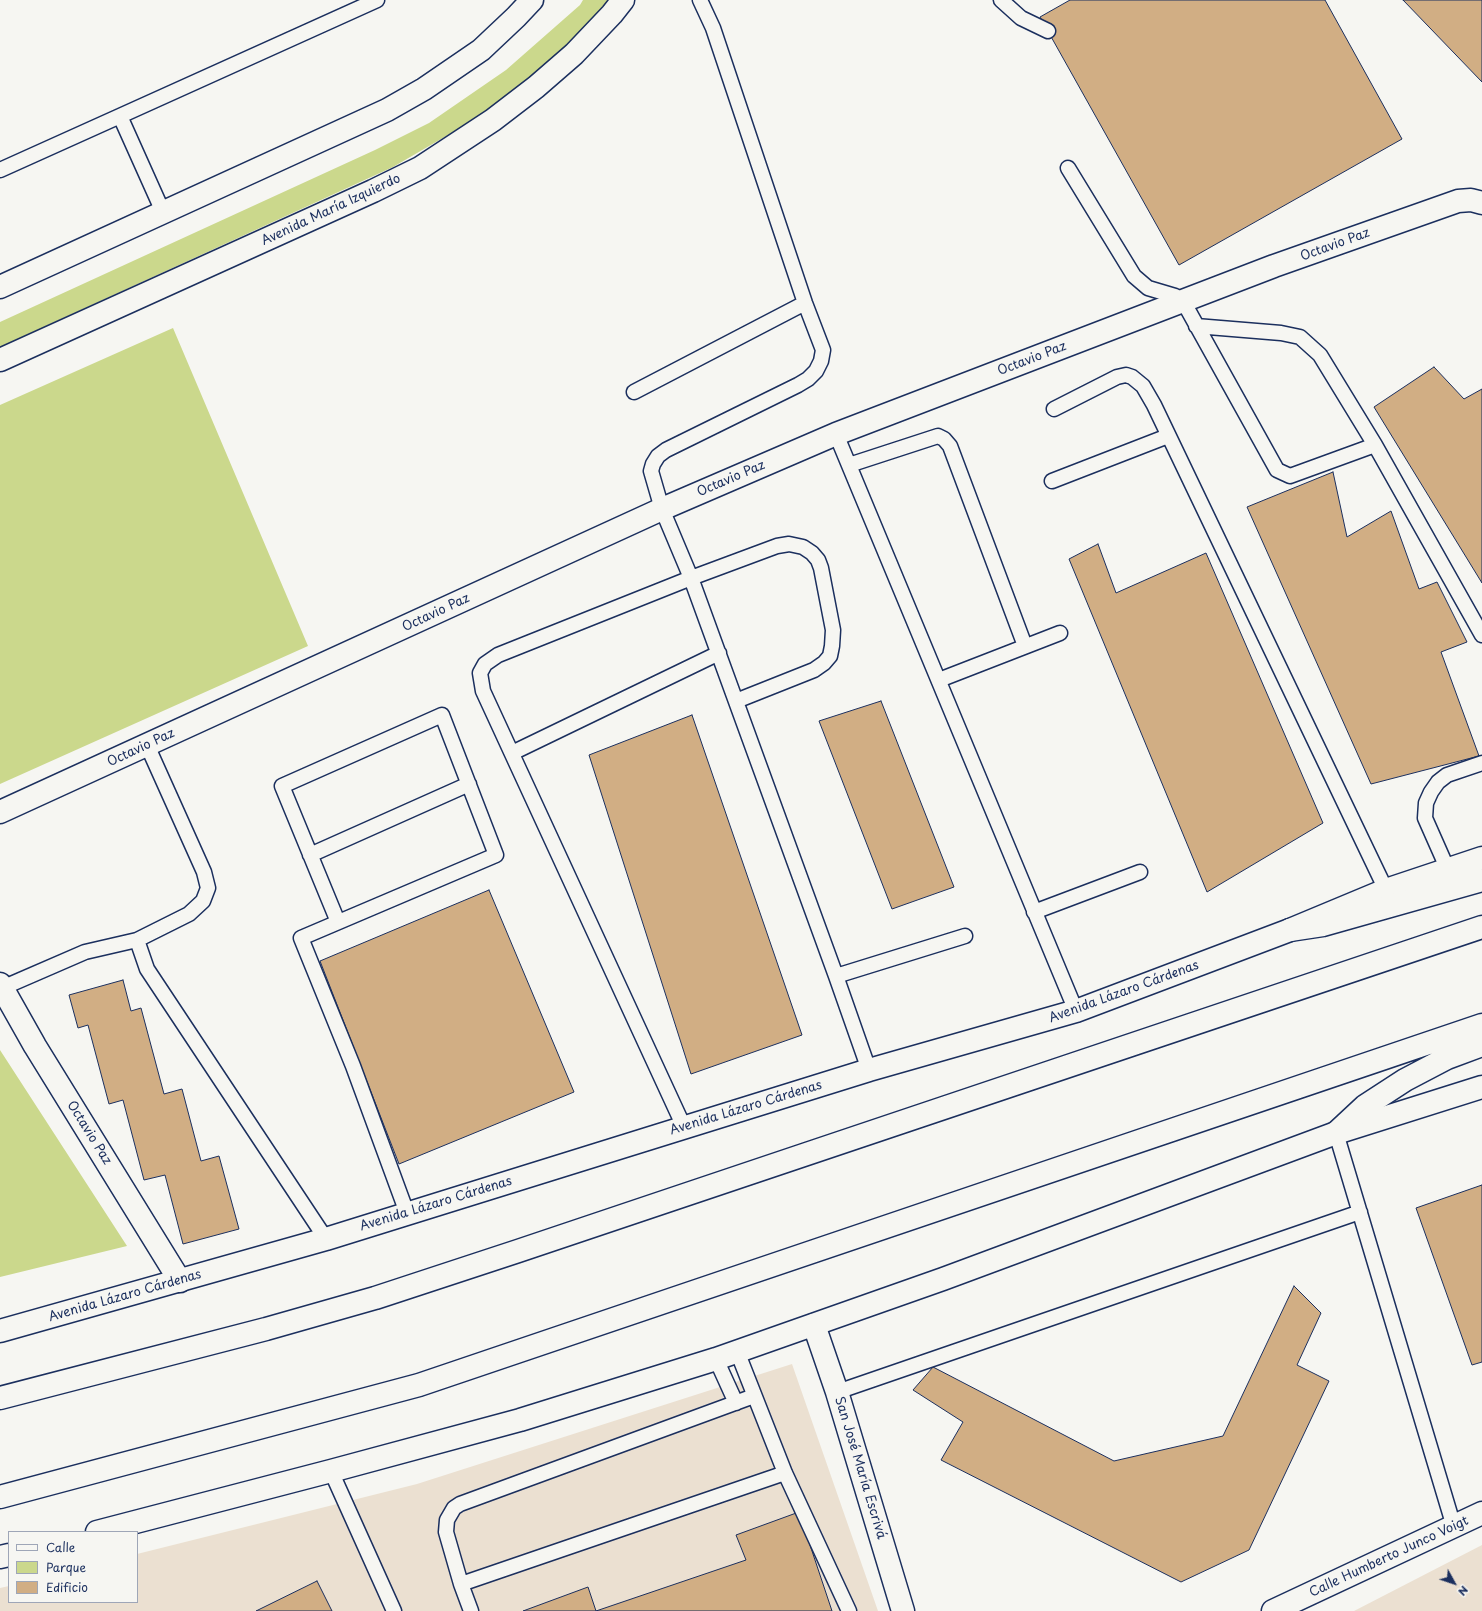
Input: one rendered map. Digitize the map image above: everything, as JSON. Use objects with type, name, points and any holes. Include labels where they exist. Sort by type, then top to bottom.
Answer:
[{"type":"main road","points":[[0,287],[387,110],[424,89],[481,50],[516,18],[532,0]]},
{"type":"main road","name":"Avenida María Izquierdo","points":[[0,360],[373,191],[420,168],[493,120],[536,87],[574,54],[612,14],[623,0]]},
{"type":"main road","name":"Octavio Paz","points":[[0,812],[662,509],[836,434],[1274,266],[1458,201],[1471,200],[1482,203]]},
{"type":"main road","name":"Avenida Lázaro Cárdenas","points":[[0,1331],[326,1239],[869,1070],[1076,1011],[1290,930],[1386,890],[1482,858]]},
{"type":"main road","points":[[1290,930],[1323,925],[1482,880]]},
{"type":"main road","points":[[0,1398],[382,1296],[1482,927]]},
{"type":"main road","name":"Octavio Paz","points":[[1,986],[180,1281]]},
{"type":"main road","points":[[0,1496],[419,1385],[1482,1025]]},
{"type":"main road","points":[[1336,1133],[1365,1106],[1405,1080],[1448,1058],[1482,1044]]},
{"type":"main road","points":[[101,1531],[520,1420],[716,1358],[943,1279],[1336,1133],[1482,1087]]},
{"type":"main road","name":"San José María Escrivá","points":[[814,1325],[837,1392],[903,1611]]},
{"type":"main road","name":"Calle Humberto Junco Voigt","points":[[1273,1611],[1482,1513]]},
{"type":"lane","points":[[0,170],[377,0]]},
{"type":"lane","points":[[700,0],[713,28],[805,303],[823,350],[821,361],[816,371],[808,379],[666,450],[658,456],[652,464],[651,471],[662,509],[691,578],[719,653],[869,1070]]},
{"type":"lane","points":[[1001,0],[1022,18],[1048,31]]},
{"type":"lane","points":[[120,116],[163,212]]},
{"type":"lane","points":[[1068,168],[1134,276],[1148,288],[1175,296],[1183,301],[1277,470],[1290,476],[1375,445]]},
{"type":"lane","points":[[634,392],[805,303]]},
{"type":"lane","points":[[1196,326],[1281,333],[1300,337],[1320,355],[1375,445],[1482,635]]},
{"type":"lane","points":[[1054,409],[1117,377],[1126,375],[1132,376],[1143,386],[1386,890]]},
{"type":"lane","points":[[836,434],[1076,1011]]},
{"type":"lane","points":[[849,465],[938,436],[944,439],[950,446],[1025,646]]},
{"type":"lane","points":[[1052,481],[1168,436]]},
{"type":"lane","points":[[684,1127],[483,691],[480,673],[485,664],[498,655],[691,578],[777,546],[789,544],[803,547],[812,553],[818,560],[821,568],[833,630],[830,656],[824,663],[814,670],[736,701]]},
{"type":"lane","points":[[939,680],[1060,633]]},
{"type":"lane","points":[[512,753],[719,653]]},
{"type":"lane","points":[[338,922],[282,786],[442,715],[496,855],[301,938],[353,1066],[407,1213]]},
{"type":"lane","points":[[1,986],[85,952],[137,940],[189,914],[203,901],[208,888],[204,872],[146,745]]},
{"type":"lane","points":[[1448,870],[1425,818],[1426,803],[1438,782],[1447,775],[1482,763]]},
{"type":"lane","points":[[310,855],[468,784]]},
{"type":"lane","points":[[1034,912],[1140,872]]},
{"type":"lane","points":[[836,976],[965,936]]},
{"type":"lane","points":[[137,940],[147,969],[326,1239]]},
{"type":"lane","points":[[1336,1133],[1454,1527]]},
{"type":"lane","points":[[837,1392],[1360,1212]]},
{"type":"lane","points":[[737,1351],[785,1473],[849,1611]]},
{"type":"lane","points":[[716,1358],[736,1403]]},
{"type":"lane","points":[[471,1611],[461,1584],[446,1532],[447,1520],[454,1508],[460,1504],[754,1396]]},
{"type":"lane","points":[[331,1471],[394,1611]]},
{"type":"lane","points":[[461,1584],[785,1473]]},
{"type":"shaded area","points":[[792,1364],[878,1611],[0,1611],[0,1588],[8,1586],[8,1603],[138,1603],[138,1554],[417,1484]]},
{"type":"shaded area","points":[[1482,1545],[1482,1611],[1354,1611]]},
{"type":"green space","points":[[583,0],[614,0],[539,72],[472,121],[393,167],[0,347],[0,322],[375,150],[429,123],[506,70],[580,5]]},
{"type":"green space","points":[[173,328],[308,646],[0,784],[0,405]]},
{"type":"green space","points":[[0,1050],[127,1246],[0,1277]]},
{"type":"building","points":[[1070,0],[1325,0],[1402,139],[1179,265],[1040,17]]},
{"type":"building","points":[[1403,0],[1482,0],[1482,82]]},
{"type":"building","points":[[1434,367],[1464,399],[1482,389],[1482,583],[1374,407]]},
{"type":"building","points":[[1333,472],[1347,537],[1391,511],[1419,589],[1437,582],[1467,642],[1441,652],[1479,756],[1371,784],[1247,507]]},
{"type":"building","points":[[1098,544],[1116,593],[1206,553],[1323,823],[1207,892],[1069,559]]},
{"type":"building","points":[[881,701],[954,887],[892,909],[819,721]]},
{"type":"building","points":[[692,715],[802,1035],[691,1074],[589,755]]},
{"type":"building","points":[[489,890],[574,1092],[399,1164],[320,961]]},
{"type":"building","points":[[123,980],[131,1011],[141,1008],[164,1094],[182,1089],[201,1161],[219,1156],[239,1229],[183,1244],[165,1175],[144,1180],[123,1100],[109,1104],[88,1025],[78,1028],[69,995]]},
{"type":"building","points":[[1482,1185],[1482,1362],[1472,1365],[1416,1208]]},
{"type":"building","points":[[1294,1286],[1321,1313],[1297,1365],[1329,1381],[1249,1550],[1181,1582],[941,1460],[963,1422],[913,1390],[933,1367],[1114,1461],[1223,1436]]},
{"type":"building","points":[[799,1512],[832,1611],[596,1611],[746,1560],[736,1535]]},
{"type":"building","points":[[317,1581],[332,1611],[256,1611]]},
{"type":"building","points":[[588,1587],[596,1611],[523,1611]]}]
